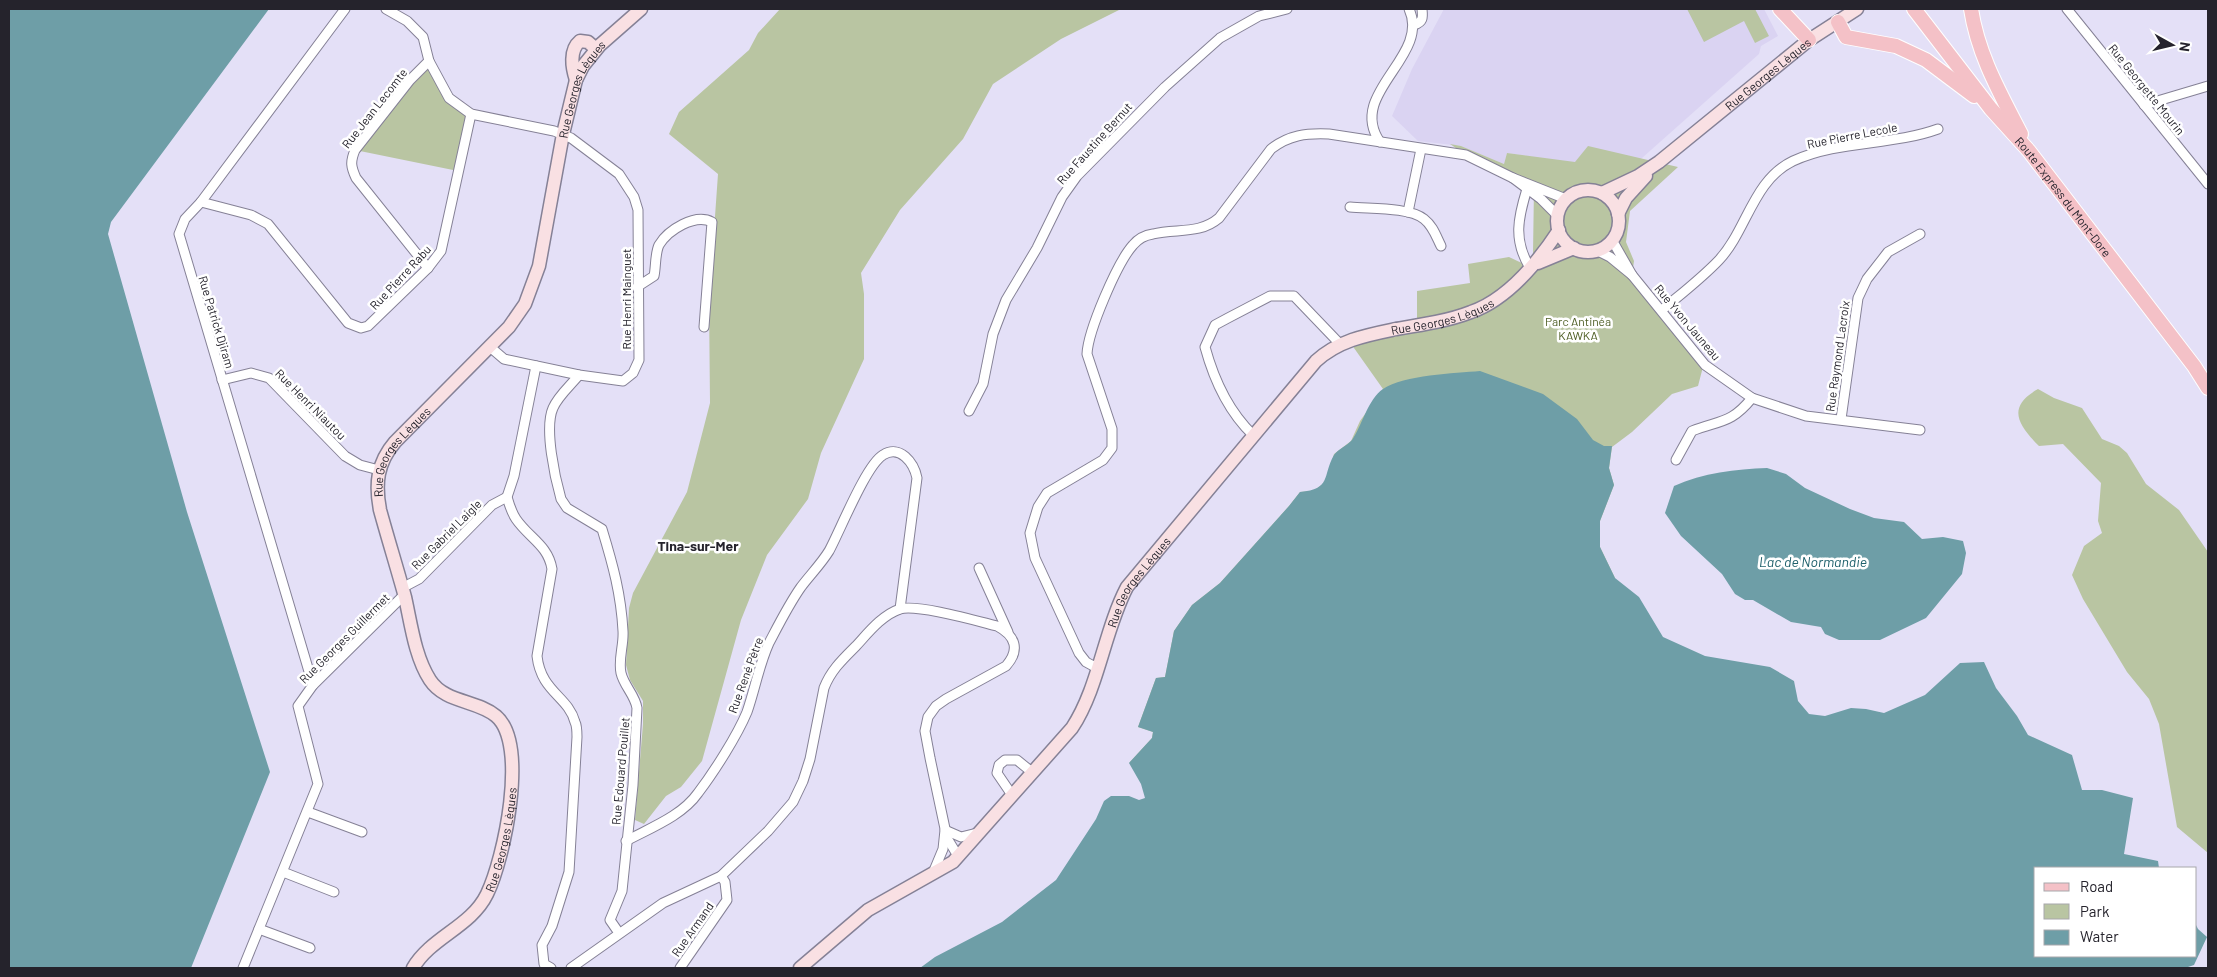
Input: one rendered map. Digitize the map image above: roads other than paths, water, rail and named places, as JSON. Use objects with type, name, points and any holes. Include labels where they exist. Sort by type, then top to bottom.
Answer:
[{"type":"main road","name":"Rue Georges Lèques","points":[[413,968],[429,949],[465,922],[488,893],[505,835],[512,779],[509,736],[504,723],[494,714],[440,691],[430,680],[414,638],[378,497],[379,470],[386,453],[395,442],[490,347],[517,317],[531,292],[543,246],[563,134],[576,80],[596,50],[641,9]]},
{"type":"main road","points":[[1780,9],[1809,40]]},
{"type":"main road","name":"Rue Georges Lèques","points":[[1602,193],[1638,176],[1658,162],[1809,40],[1856,9]]},
{"type":"main road","points":[[1971,9],[1975,34],[1983,59],[2029,151]]},
{"type":"main road","name":"Route Express du Mont-Dore","points":[[1914,10],[1991,109],[2029,151],[2188,358],[2208,388]]},
{"type":"main road","points":[[1838,22],[1846,37],[1896,46],[1926,60],[1991,109]]},
{"type":"main road","points":[[576,80],[572,63],[575,46],[580,41],[586,42],[596,50]]},
{"type":"main road","name":"Rue Georges Lèques","points":[[1618,214],[1626,198],[1658,162]]},
{"type":"main road","points":[[1583,190],[1602,193],[1613,202],[1618,214],[1619,223],[1612,240],[1596,250],[1574,248],[1565,240],[1559,230],[1558,216],[1566,199],[1583,190]]},
{"type":"main road","name":"Rue Georges Lèques","points":[[800,968],[868,910],[953,862],[1072,728],[1080,716],[1114,615],[1127,587],[1316,361],[1340,344],[1370,334],[1471,313],[1501,296],[1531,266],[1559,230]]},
{"type":"main road","name":"Rue Georges Lèques","points":[[1531,266],[1574,248]]},
{"type":"street","name":"Rue Patrick Djiram","points":[[313,685],[179,234],[185,218],[201,202],[345,9]]},
{"type":"street","points":[[386,9],[417,29],[427,47],[429,61],[449,98],[471,114],[563,134]]},
{"type":"street","name":"Rue Faustine Bernut","points":[[969,411],[983,384],[993,334],[1006,300],[1037,248],[1062,197],[1077,176],[1165,86],[1220,38],[1259,16],[1287,9]]},
{"type":"street","points":[[1380,142],[1375,128],[1373,113],[1375,101],[1408,46],[1414,25],[1408,9]]},
{"type":"street","points":[[1414,25],[1420,23],[1423,18],[1422,9]]},
{"type":"street","name":"Rue Georgette Mourin","points":[[2067,9],[2208,184]]},
{"type":"street","name":"Rue Jean Lecomte","points":[[428,268],[356,178],[351,167],[351,159],[355,150],[410,80],[429,61]]},
{"type":"street","points":[[2144,105],[2208,86]]},
{"type":"street","name":"Rue Pierre Rabu","points":[[201,202],[251,215],[268,224],[348,323],[361,328],[375,322],[428,268],[441,251],[445,240],[471,114]]},
{"type":"street","name":"Rue Pierre Lecole","points":[[1662,310],[1719,260],[1735,240],[1757,197],[1771,176],[1792,162],[1816,152],[1921,135],[1938,129]]},
{"type":"street","points":[[1097,668],[1086,662],[1078,653],[1038,567],[1031,546],[1030,533],[1038,507],[1047,492],[1103,460],[1112,448],[1112,430],[1089,359],[1088,344],[1090,332],[1127,254],[1141,238],[1152,234],[1200,229],[1210,226],[1219,218],[1261,159],[1282,140],[1312,133],[1466,155],[1513,178],[1566,199]]},
{"type":"street","name":"Rue Henri Mainguet","points":[[490,347],[501,358],[579,375],[623,381],[633,374],[639,360],[637,287],[638,210],[634,197],[620,174],[563,134]]},
{"type":"street","points":[[1408,212],[1421,149]]},
{"type":"street","points":[[1513,178],[1558,216]]},
{"type":"street","points":[[1527,189],[1521,207],[1519,233],[1520,252],[1531,266]]},
{"type":"street","points":[[1350,207],[1408,212],[1423,218],[1431,226],[1441,246]]},
{"type":"street","points":[[637,287],[654,276],[658,247],[670,231],[687,222],[708,220],[712,222],[704,327]]},
{"type":"street","name":"Rue Raymond Lacroix","points":[[1841,419],[1858,298],[1866,279],[1888,252],[1920,234]]},
{"type":"street","name":"Rue Yvon Jauneau","points":[[1612,240],[1632,275]]},
{"type":"street","name":"Rue Yvon Jauneau","points":[[1596,250],[1610,257],[1632,275],[1706,365],[1752,398],[1806,416],[1920,430]]},
{"type":"street","points":[[1253,434],[1229,408],[1208,360],[1205,347],[1216,326],[1270,296],[1294,296],[1304,304],[1340,344]]},
{"type":"street","points":[[536,366],[514,476],[507,497],[515,519],[542,546],[550,559],[552,570],[537,656],[538,668],[550,689],[570,711],[575,721],[577,737],[569,872],[552,926],[542,945],[545,967]]},
{"type":"street","name":"Rue Henri Niautou","points":[[222,380],[250,372],[269,378],[345,456],[360,465],[379,470]]},
{"type":"street","name":"Rue Edouard Pouillet","points":[[579,375],[552,409],[549,424],[561,500],[567,508],[602,529],[621,596],[623,634],[620,664],[621,675],[635,698],[637,708],[633,785],[622,890],[610,920],[619,933]]},
{"type":"street","points":[[1676,460],[1692,431],[1732,418],[1740,413],[1752,398]]},
{"type":"street","name":"Rue René Pètre","points":[[626,841],[677,813],[698,794],[743,719],[769,645],[786,612],[801,588],[829,551],[854,499],[873,466],[882,455],[899,452],[906,456],[915,467],[916,478],[900,609]]},
{"type":"street","name":"Rue Gabriel Laigle","points":[[403,592],[492,505],[507,497]]},
{"type":"street","points":[[958,856],[949,842],[945,830],[925,731],[928,717],[936,706],[1006,666],[1012,659],[1015,650],[1012,639],[979,568]]},
{"type":"street","name":"Rue Georges Guillermet","points":[[243,968],[316,792],[317,776],[298,714],[298,706],[313,685],[403,592]]},
{"type":"street","points":[[571,968],[663,903],[721,876],[768,831],[793,802],[810,759],[824,688],[833,669],[876,624],[900,609],[937,613],[997,626],[1008,632]]},
{"type":"street","points":[[1012,795],[1000,780],[997,773],[999,765],[1005,760],[1017,760],[1033,773]]},
{"type":"street","points":[[308,812],[362,832]]},
{"type":"street","points":[[945,830],[962,837],[980,832]]},
{"type":"street","points":[[933,874],[943,849],[945,830]]},
{"type":"street","points":[[283,872],[334,892]]},
{"type":"street","name":"Rue Armand","points":[[680,968],[727,900],[726,882],[721,876]]},
{"type":"street","points":[[259,929],[310,948]]},
{"type":"water","points":[[9,9],[269,9],[111,222],[108,234],[187,512],[270,772],[191,968],[9,968]]},
{"type":"water","points":[[1480,371],[1543,394],[1577,419],[1593,440],[1604,446],[1612,446],[1609,468],[1614,485],[1600,521],[1600,547],[1615,578],[1639,597],[1663,637],[1705,656],[1770,667],[1794,681],[1798,701],[1809,714],[1825,716],[1851,708],[1884,713],[1925,695],[1960,663],[1984,662],[1996,688],[2017,716],[2028,735],[2072,755],[2082,790],[2102,790],[2133,798],[2124,854],[2158,861],[2159,867],[2034,867],[2034,957],[2197,957],[2197,927],[2207,937],[2194,965],[2185,968],[920,968],[935,957],[1002,922],[1056,880],[1096,819],[1104,801],[1111,796],[1129,796],[1139,800],[1145,798],[1141,784],[1129,763],[1152,738],[1153,732],[1138,727],[1156,678],[1165,677],[1174,631],[1192,605],[1220,583],[1300,492],[1322,485],[1334,455],[1352,440],[1369,406],[1378,393],[1392,384],[1444,374]]},
{"type":"water","name":"Lac de Normandie","points":[[1767,468],[1786,474],[1805,488],[1850,509],[1874,518],[1904,522],[1922,539],[1943,537],[1963,541],[1966,553],[1962,574],[1926,618],[1880,640],[1839,640],[1825,634],[1821,627],[1791,622],[1753,600],[1745,600],[1735,594],[1722,574],[1681,536],[1665,513],[1674,486],[1720,472]]},
{"type":"district","name":"Tina-sur-Mer","points":[[698,545]]},
{"type":"park label","name":"Parc Antinéa KAWKA","points":[[1578,328]]}]
